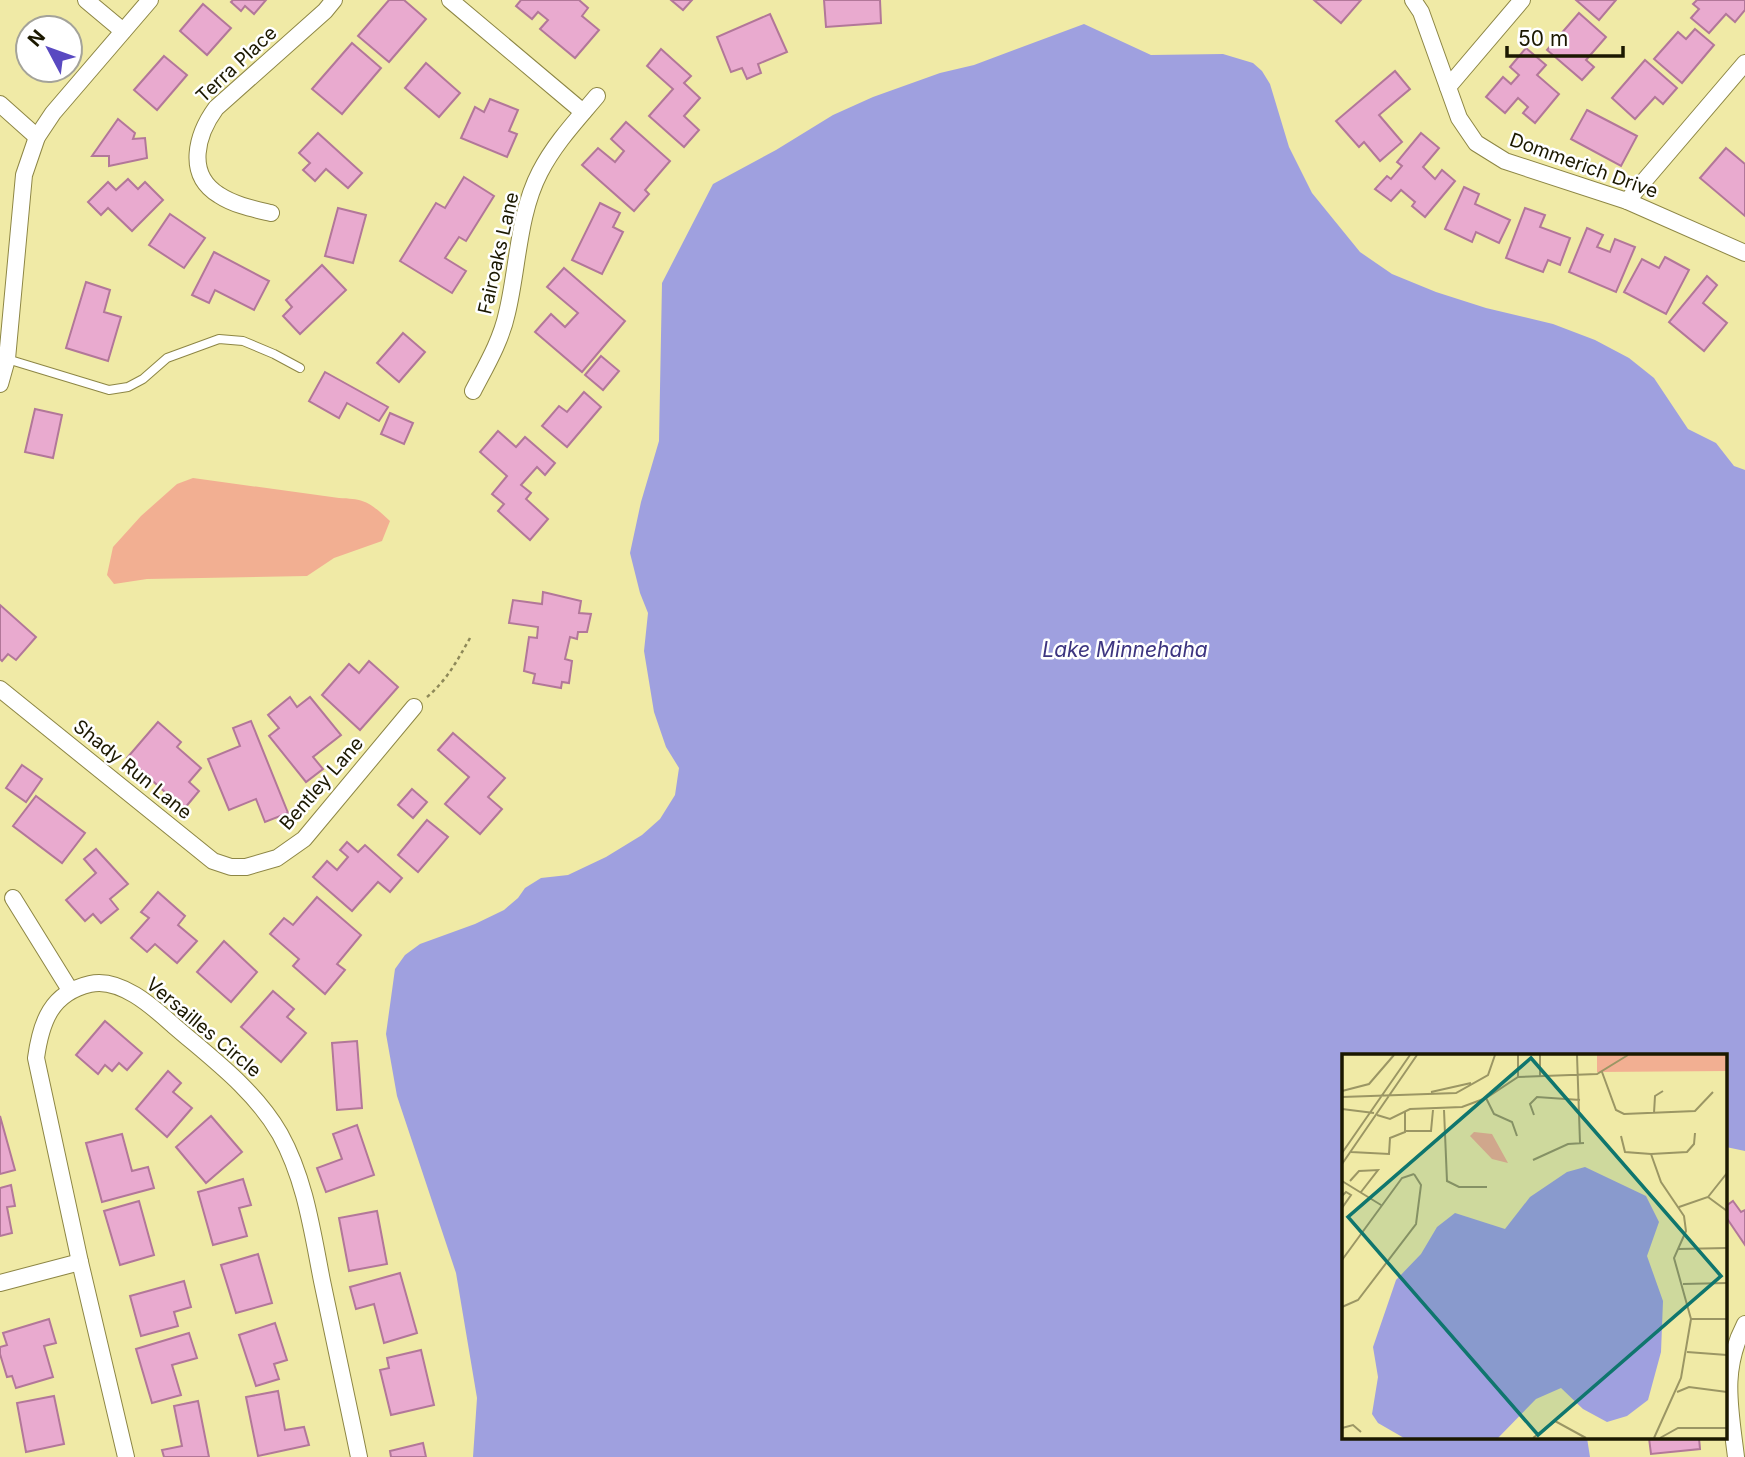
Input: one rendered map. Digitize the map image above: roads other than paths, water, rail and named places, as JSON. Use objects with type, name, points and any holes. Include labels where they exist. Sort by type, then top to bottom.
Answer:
[{"type":"street","points":[[86,0],[123,31]]},
{"type":"street","points":[[0,384],[6,359],[24,175],[37,137],[53,113],[150,0]]},
{"type":"street","name":"Terra Place","points":[[271,213],[235,204],[217,194],[206,183],[198,166],[197,145],[204,124],[216,108],[334,0]]},
{"type":"street","points":[[450,0],[583,112]]},
{"type":"street","name":"Dommerich Drive","points":[[1413,0],[1421,12],[1459,118],[1476,143],[1505,162],[1627,201],[1745,253]]},
{"type":"street","points":[[1448,87],[1522,0]]},
{"type":"street","points":[[1627,201],[1745,63]]},
{"type":"street","name":"Fairoaks Lane","points":[[473,391],[493,354],[507,316],[527,211],[538,174],[559,139],[597,96]]},
{"type":"street","points":[[0,104],[37,137]]},
{"type":"street","name":"Shady Run Lane","points":[[0,689],[213,861],[231,867],[246,867]]},
{"type":"street","name":"Bentley Lane","points":[[246,867],[277,858],[304,839],[414,707]]},
{"type":"street","points":[[13,898],[70,990],[48,1012],[40,1031],[36,1058],[126,1457]]},
{"type":"street","name":"Versailles Circle","points":[[70,990],[94,982],[121,988],[145,1001],[249,1091],[279,1133],[302,1181],[359,1457]]},
{"type":"street","points":[[0,1283],[80,1262]]},
{"type":"street","points":[[1736,1457],[1729,1401],[1730,1365],[1735,1344],[1745,1324]]},
{"type":"lane","points":[[6,359],[109,390],[128,387],[143,379],[167,358],[219,339],[243,341],[300,368]]},
{"type":"water","name":"Lake Minnehaha","points":[[1084,24],[1151,55],[1223,54],[1253,63],[1270,84],[1289,147],[1312,193],[1360,252],[1392,274],[1436,292],[1486,308],[1553,324],[1595,340],[1629,358],[1654,378],[1688,429],[1716,443],[1734,466],[1745,470],[1745,1151],[1728,1147],[1728,1054],[1342,1054],[1342,1440],[1587,1440],[1590,1457],[473,1457],[477,1398],[456,1273],[397,1096],[386,1034],[395,969],[405,955],[420,944],[504,910],[525,888],[541,878],[568,875],[606,857],[642,835],[660,819],[675,795],[679,768],[666,747],[654,712],[644,651],[648,613],[630,553],[641,502],[659,441],[662,283],[713,184],[833,115],[873,97],[940,73],[974,65]]}]
